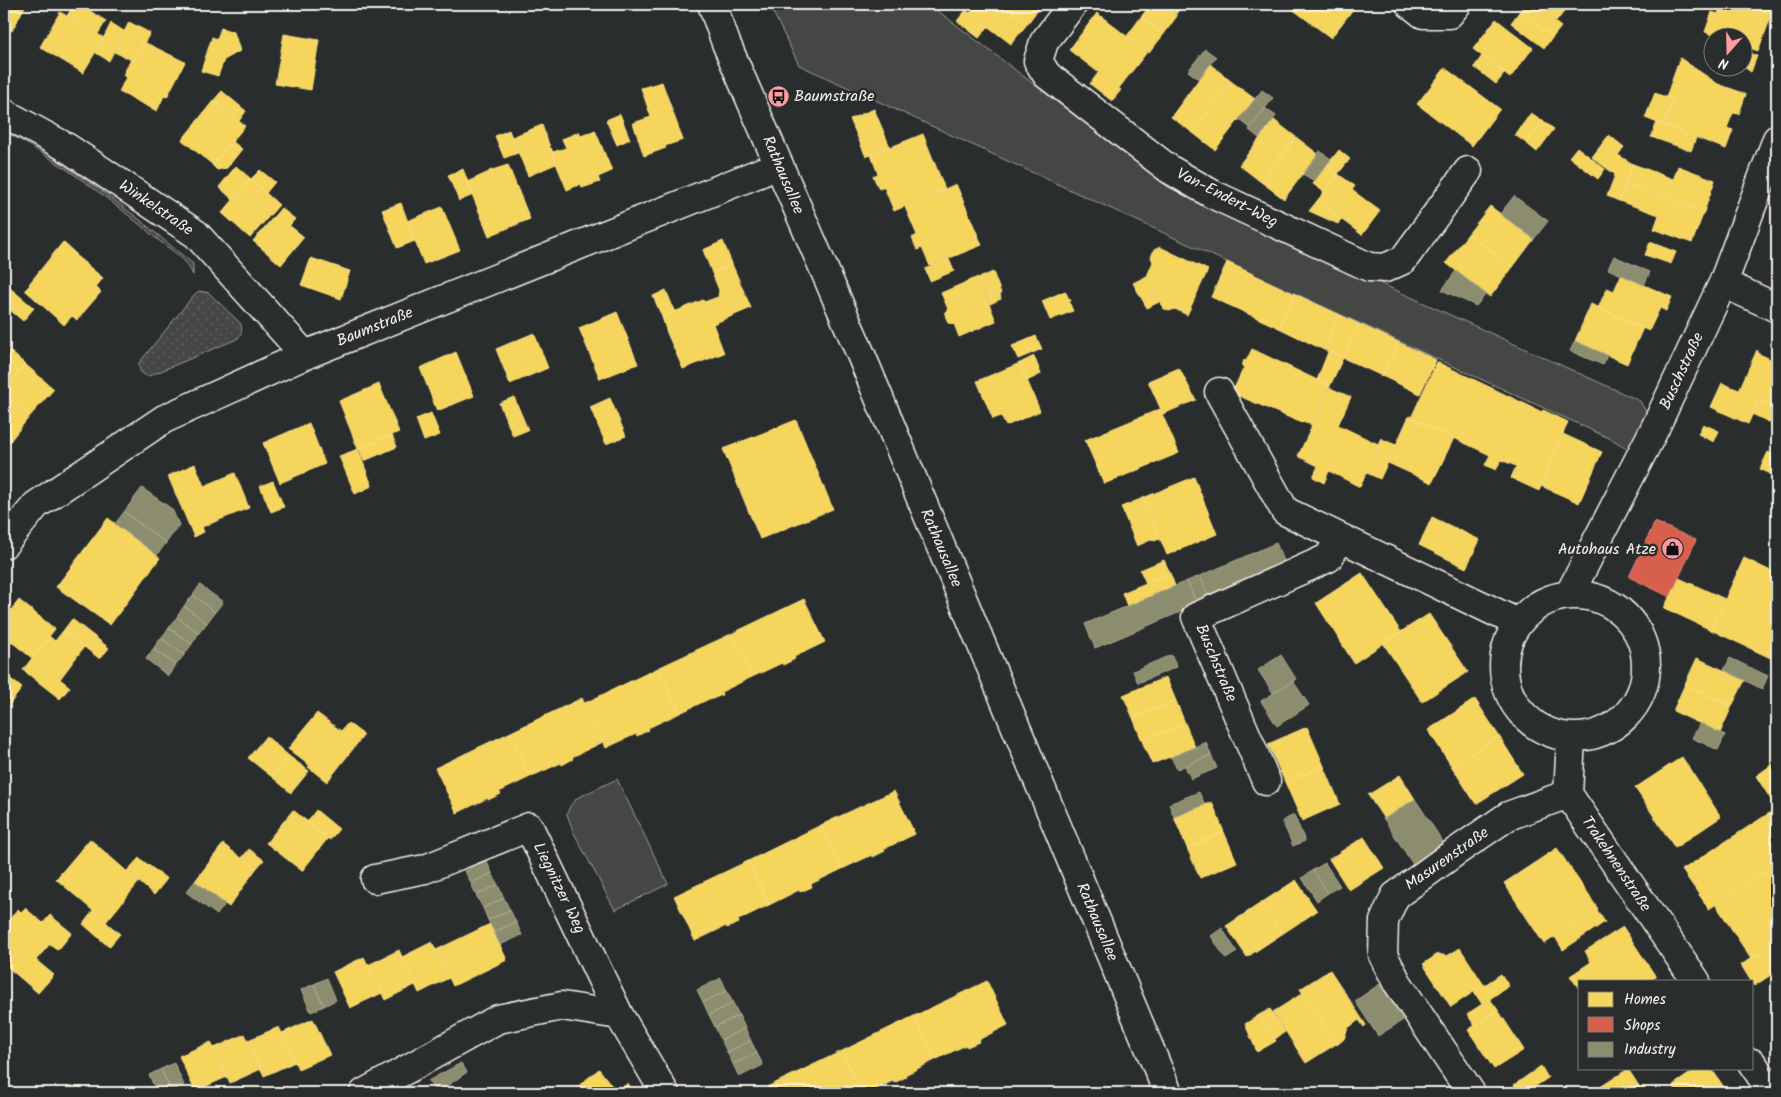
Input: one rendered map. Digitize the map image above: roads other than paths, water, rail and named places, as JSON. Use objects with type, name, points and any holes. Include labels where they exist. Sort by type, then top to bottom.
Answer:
[{"type":"street","name":"Rathausallee","points":[[712,4],[726,43],[862,358],[1168,1093]]},
{"type":"street","name":"Van-Endert-Weg","points":[[1073,4],[1044,42],[1038,61],[1047,75],[1168,169],[1212,194],[1369,267],[1385,268],[1404,260],[1468,171]]},
{"type":"street","points":[[1410,4],[1423,14],[1450,14],[1457,4]]},
{"type":"street","name":"Winkelstraße","points":[[4,113],[66,147],[196,234],[305,355]]},
{"type":"street","name":"Buschstraße","points":[[1569,595],[1655,428],[1723,283],[1777,139]]},
{"type":"street","name":"Baumstraße","points":[[4,544],[36,505],[164,419],[305,355],[779,166]]},
{"type":"street","points":[[1723,283],[1777,308]]},
{"type":"street","points":[[1219,392],[1285,511],[1518,623]]},
{"type":"street","name":"Buschstraße","points":[[1266,781],[1196,617],[1328,558],[1341,538]]},
{"type":"street","points":[[1569,595],[1593,596],[1614,606],[1632,622],[1643,642],[1647,665],[1644,688],[1632,709],[1616,726],[1594,736],[1571,738],[1546,732],[1525,718],[1510,697],[1503,672],[1506,646],[1518,623],[1538,605],[1550,599],[1569,595]]},
{"type":"street","points":[[1568,794],[1571,738]]},
{"type":"street","name":"Trakehnenstraße","points":[[1568,794],[1695,980]]},
{"type":"street","name":"Masurenstraße","points":[[1471,1093],[1397,982],[1383,955],[1384,921],[1395,896],[1454,852],[1508,816],[1568,794]]},
{"type":"street","name":"Liegnitzer Weg","points":[[375,878],[425,869],[529,827],[619,1015]]},
{"type":"street","points":[[364,1093],[498,1019],[562,1006],[619,1015],[666,1093]]},
{"type":"street","points":[[1754,1066],[1773,1093]]},
{"type":"place","name":"Baumstraße","points":[[778,96]]},
{"type":"place","name":"Autohaus Atze","points":[[1672,549]]}]
